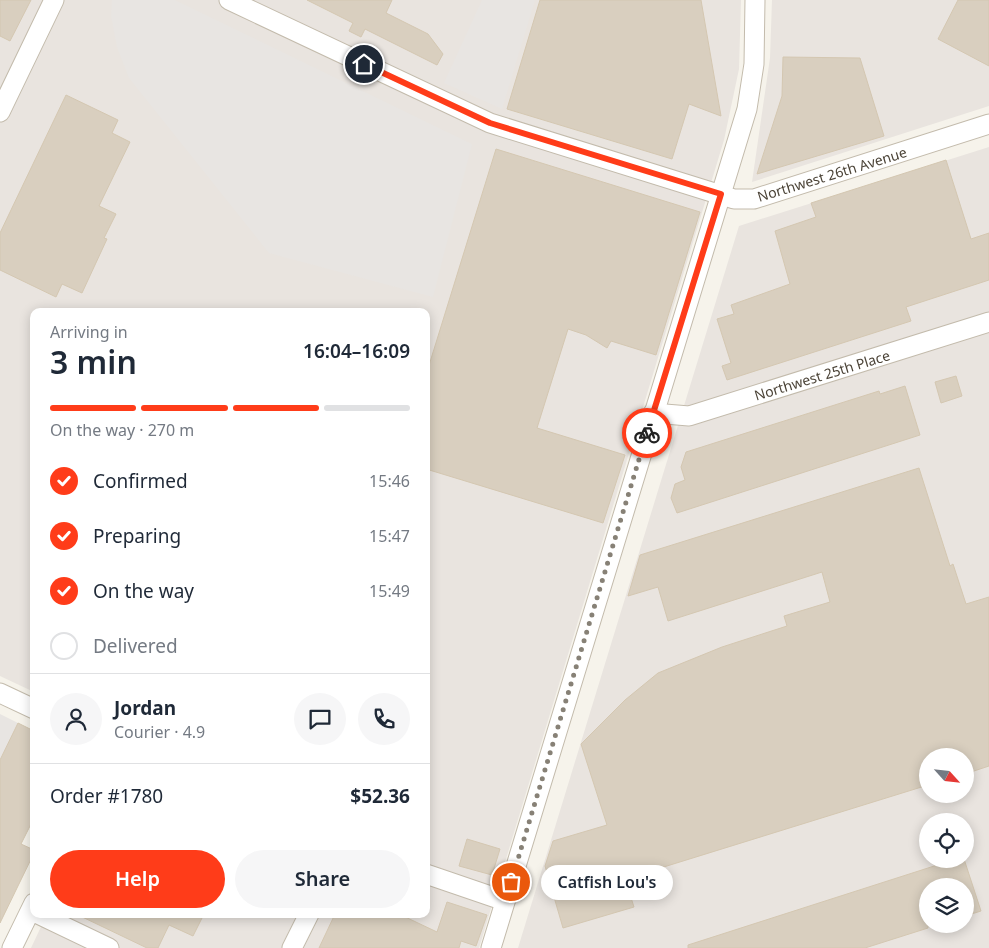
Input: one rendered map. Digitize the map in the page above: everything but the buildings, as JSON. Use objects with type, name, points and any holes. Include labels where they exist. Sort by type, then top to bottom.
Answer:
[{"type":"street","points":[[0,112],[54,0]]},
{"type":"street","name":"Northwest 26th Avenue","points":[[229,0],[490,123],[734,199],[754,199],[989,124]]},
{"type":"street","points":[[491,948],[747,109],[755,47],[755,0]]},
{"type":"street","name":"Northwest 25th Place","points":[[653,413],[689,416],[989,322]]},
{"type":"street","points":[[0,693],[30,707]]},
{"type":"street","points":[[430,875],[505,901]]},
{"type":"street","points":[[12,948],[30,917]]},
{"type":"street","points":[[50,918],[109,948]]},
{"type":"street","points":[[292,948],[306,918]]},
{"type":"shaded area","points":[[0,0],[741,0],[739,69],[724,140],[479,948],[31,948],[45,918],[430,918],[430,308],[30,308],[30,690],[0,676]]},
{"type":"shaded area","points":[[112,0],[175,0],[472,144],[433,297],[269,253],[129,78],[117,47],[111,16]]},
{"type":"shaded area","points":[[482,0],[535,0],[502,109],[444,83]]},
{"type":"shaded area","points":[[772,0],[989,0],[989,106],[752,182],[770,58]]},
{"type":"shaded area","points":[[989,147],[989,948],[518,948],[739,226]]},
{"type":"shaded area","points":[[0,714],[18,723],[0,760]]},
{"type":"way so far","points":[[511,882],[647,433]]},
{"type":"place","name":"Catfish Lou's","points":[[511,882]]},
{"type":"route","points":[[364,64],[490,123],[721,194],[647,433]]}]
